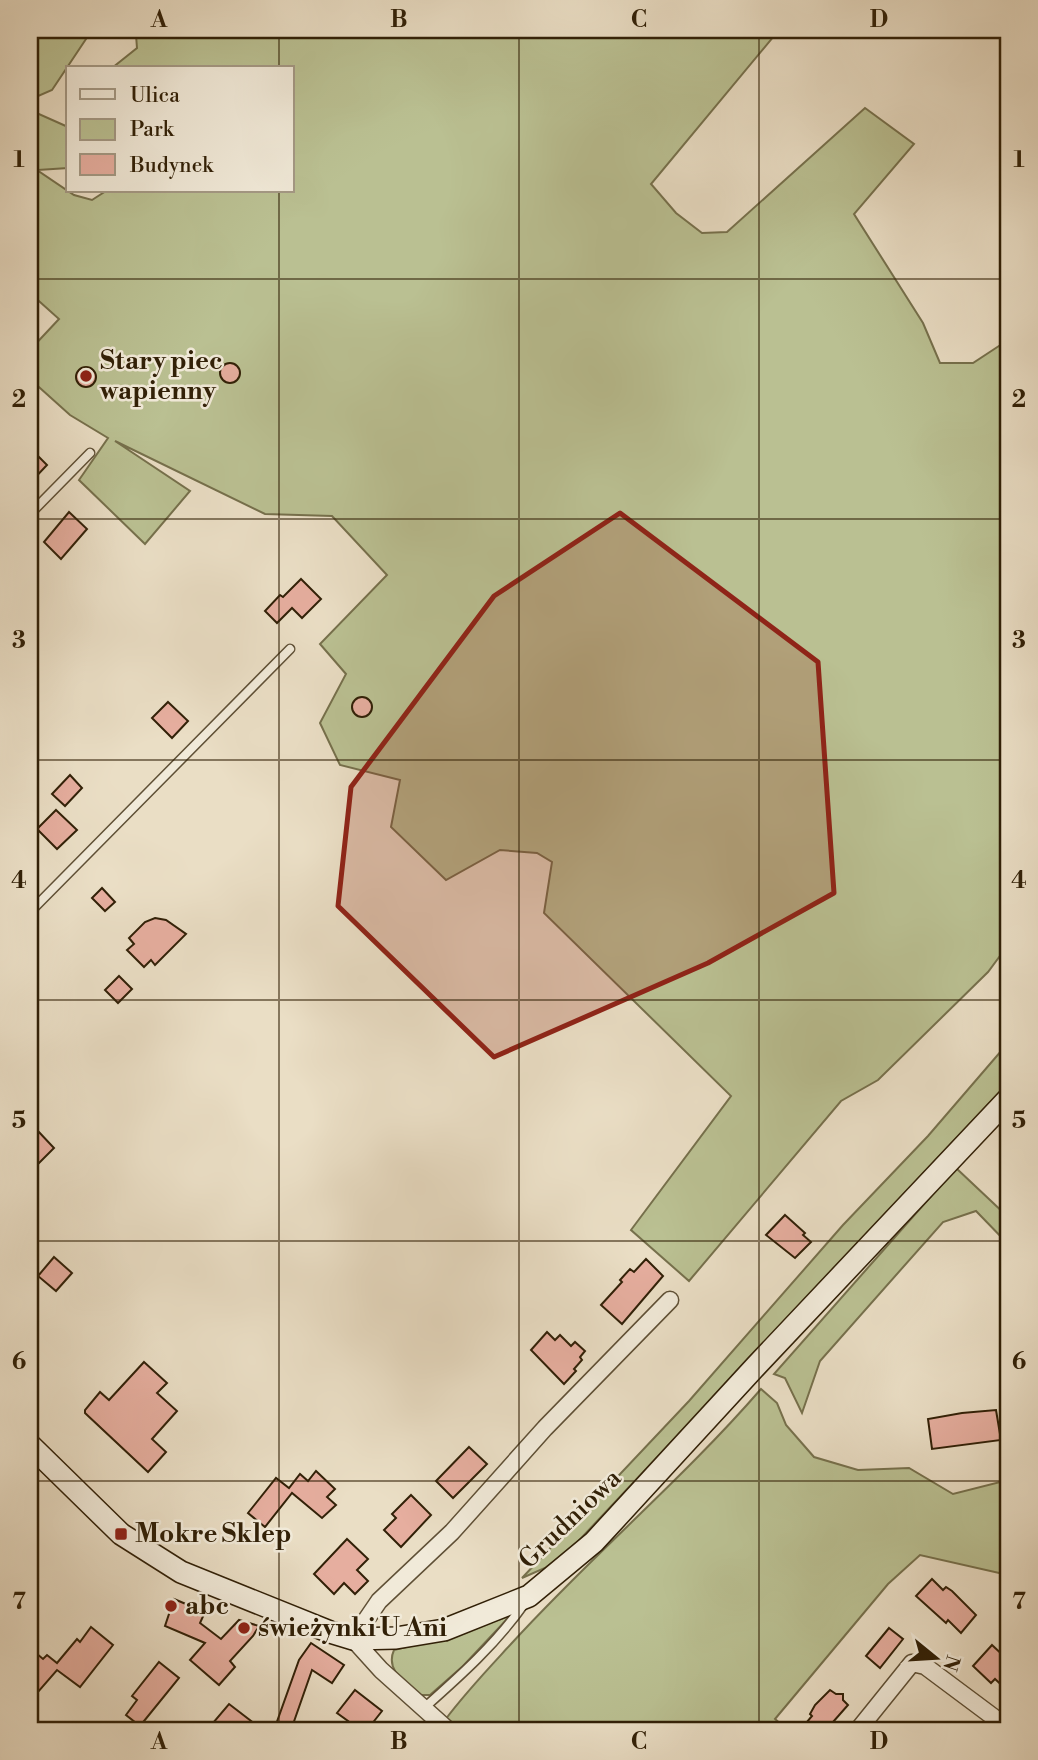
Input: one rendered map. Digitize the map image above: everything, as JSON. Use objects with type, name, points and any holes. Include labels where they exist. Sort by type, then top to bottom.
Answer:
[{"type":"street","name":"Grudniowa","points":[[30,1445],[121,1534],[181,1572],[353,1639],[396,1638],[444,1630],[530,1596],[594,1542],[1008,1099]]},
{"type":"street","points":[[448,1730],[381,1670],[353,1639],[379,1601],[452,1532],[545,1428],[670,1300]]},
{"type":"street","points":[[858,1730],[912,1663],[925,1666],[996,1719]]},
{"type":"lane","points":[[30,514],[90,453]]},
{"type":"lane","points":[[30,912],[290,649]]},
{"type":"lane","points":[[424,1709],[477,1660],[509,1625],[530,1596]]},
{"type":"highlighted area","points":[[620,513],[818,662],[834,893],[708,963],[494,1057],[338,906],[351,787],[494,596]]},
{"type":"green space","points":[[30,30],[92,30],[52,90],[38,96],[32,111],[66,126],[66,168],[37,170],[66,192],[92,200],[104,192],[294,192],[294,66],[114,66],[137,48],[136,35],[141,30],[779,30],[651,184],[676,213],[702,233],[727,232],[865,108],[914,144],[854,214],[923,323],[940,363],[973,363],[1008,340],[1008,945],[988,972],[878,1080],[841,1101],[689,1281],[631,1230],[731,1096],[544,913],[552,862],[537,853],[500,850],[446,880],[391,827],[400,780],[340,765],[320,723],[346,674],[320,644],[387,575],[332,516],[265,514],[115,441],[190,491],[145,544],[79,480],[108,438],[70,415],[30,379],[30,350],[59,319],[30,293],[30,176],[35,170],[30,165]]},
{"type":"green space","points":[[1008,1043],[1008,1083],[570,1550],[545,1568],[522,1578],[689,1401],[843,1225],[928,1136]]},
{"type":"green space","points":[[956,1168],[1008,1217],[1008,1244],[976,1211],[943,1222],[820,1361],[802,1413],[785,1378],[774,1374]]},
{"type":"green space","points":[[761,1389],[777,1403],[786,1425],[814,1457],[858,1470],[909,1468],[953,1494],[1008,1480],[1008,1575],[920,1555],[888,1584],[775,1719],[788,1730],[456,1730],[445,1720],[542,1611],[700,1454]]},
{"type":"green space","points":[[510,1616],[463,1666],[430,1695],[419,1695],[394,1670],[394,1650]]},
{"type":"building","name":"Stary piec wapienny","points":[[230,363],[237,366],[240,373],[237,380],[230,383],[223,380],[220,373],[223,366]]},
{"type":"building","name":"Stary piec wapienny","points":[[86,367],[93,370],[96,377],[93,384],[86,387],[79,384],[76,377],[79,370]]},
{"type":"building","points":[[30,448],[47,465],[30,483]]},
{"type":"building","points":[[69,512],[87,529],[61,559],[44,542]]},
{"type":"building","points":[[301,579],[321,599],[302,618],[292,608],[277,623],[265,611]]},
{"type":"building","points":[[362,697],[369,700],[372,707],[369,714],[362,717],[355,714],[352,707],[355,700]]},
{"type":"building","points":[[168,702],[188,721],[172,738],[152,718]]},
{"type":"building","points":[[70,775],[82,788],[65,806],[52,794]]},
{"type":"building","points":[[56,810],[77,830],[57,849],[37,829]]},
{"type":"building","points":[[102,888],[115,902],[105,911],[92,898]]},
{"type":"building","points":[[155,918],[166,920],[186,934],[155,965],[151,960],[144,967],[127,950],[134,944],[129,938],[145,922]]},
{"type":"building","points":[[119,976],[132,989],[118,1003],[105,990]]},
{"type":"building","points":[[37,1130],[54,1148],[30,1172],[30,1137]]},
{"type":"building","points":[[785,1215],[811,1242],[795,1258],[766,1235]]},
{"type":"building","points":[[54,1257],[72,1273],[56,1291],[38,1276]]},
{"type":"building","points":[[646,1259],[663,1276],[622,1324],[601,1305],[630,1269],[634,1272]]},
{"type":"building","points":[[547,1332],[555,1340],[560,1335],[571,1346],[575,1342],[585,1351],[580,1357],[582,1360],[574,1369],[576,1371],[564,1384],[531,1350]]},
{"type":"building","points":[[144,1362],[167,1383],[157,1393],[177,1411],[152,1439],[166,1452],[148,1472],[85,1413],[100,1392],[109,1400]]},
{"type":"building","points":[[996,1410],[1001,1440],[932,1449],[928,1419]]},
{"type":"building","points":[[469,1447],[487,1464],[453,1498],[436,1481]]},
{"type":"building","points":[[316,1471],[335,1489],[327,1497],[336,1505],[322,1518],[292,1493],[265,1527],[248,1513],[276,1478],[289,1488],[300,1474],[308,1481]]},
{"type":"building","points":[[411,1495],[431,1515],[401,1547],[384,1530],[396,1518],[392,1514]]},
{"type":"building","points":[[347,1539],[368,1559],[357,1570],[368,1581],[355,1594],[344,1583],[334,1594],[314,1574]]},
{"type":"building","points":[[932,1579],[943,1590],[946,1587],[952,1591],[976,1615],[961,1633],[916,1596]]},
{"type":"building","points":[[174,1599],[205,1612],[200,1623],[221,1639],[239,1620],[259,1626],[230,1661],[235,1667],[219,1685],[190,1660],[205,1643],[165,1626]]},
{"type":"building","points":[[91,1627],[113,1645],[80,1687],[57,1670],[38,1692],[30,1686],[30,1648],[43,1659],[47,1655],[57,1663],[77,1639],[80,1642]]},
{"type":"building","points":[[889,1628],[903,1639],[880,1668],[866,1656]]},
{"type":"building","points":[[311,1643],[344,1665],[332,1683],[312,1670],[291,1730],[274,1730],[299,1660]]},
{"type":"building","points":[[992,1645],[1008,1660],[1008,1691],[995,1679],[991,1683],[973,1666]]},
{"type":"building","points":[[159,1662],[179,1678],[140,1726],[126,1715],[137,1700],[132,1696]]},
{"type":"building","points":[[355,1690],[382,1711],[367,1730],[341,1730],[348,1721],[337,1713]]},
{"type":"building","points":[[830,1690],[843,1694],[843,1700],[848,1705],[826,1730],[815,1730],[806,1723],[812,1716],[810,1714],[815,1705]]},
{"type":"building","points":[[229,1704],[263,1730],[207,1730]]},
{"type":"place","name":"Stary piec wapienny","points":[[86,376]]},
{"type":"place","name":"Mokre Sklep","points":[[121,1534]]},
{"type":"place","name":"abc","points":[[171,1606]]},
{"type":"place","name":"świeżynki U Ani","points":[[244,1628]]}]
